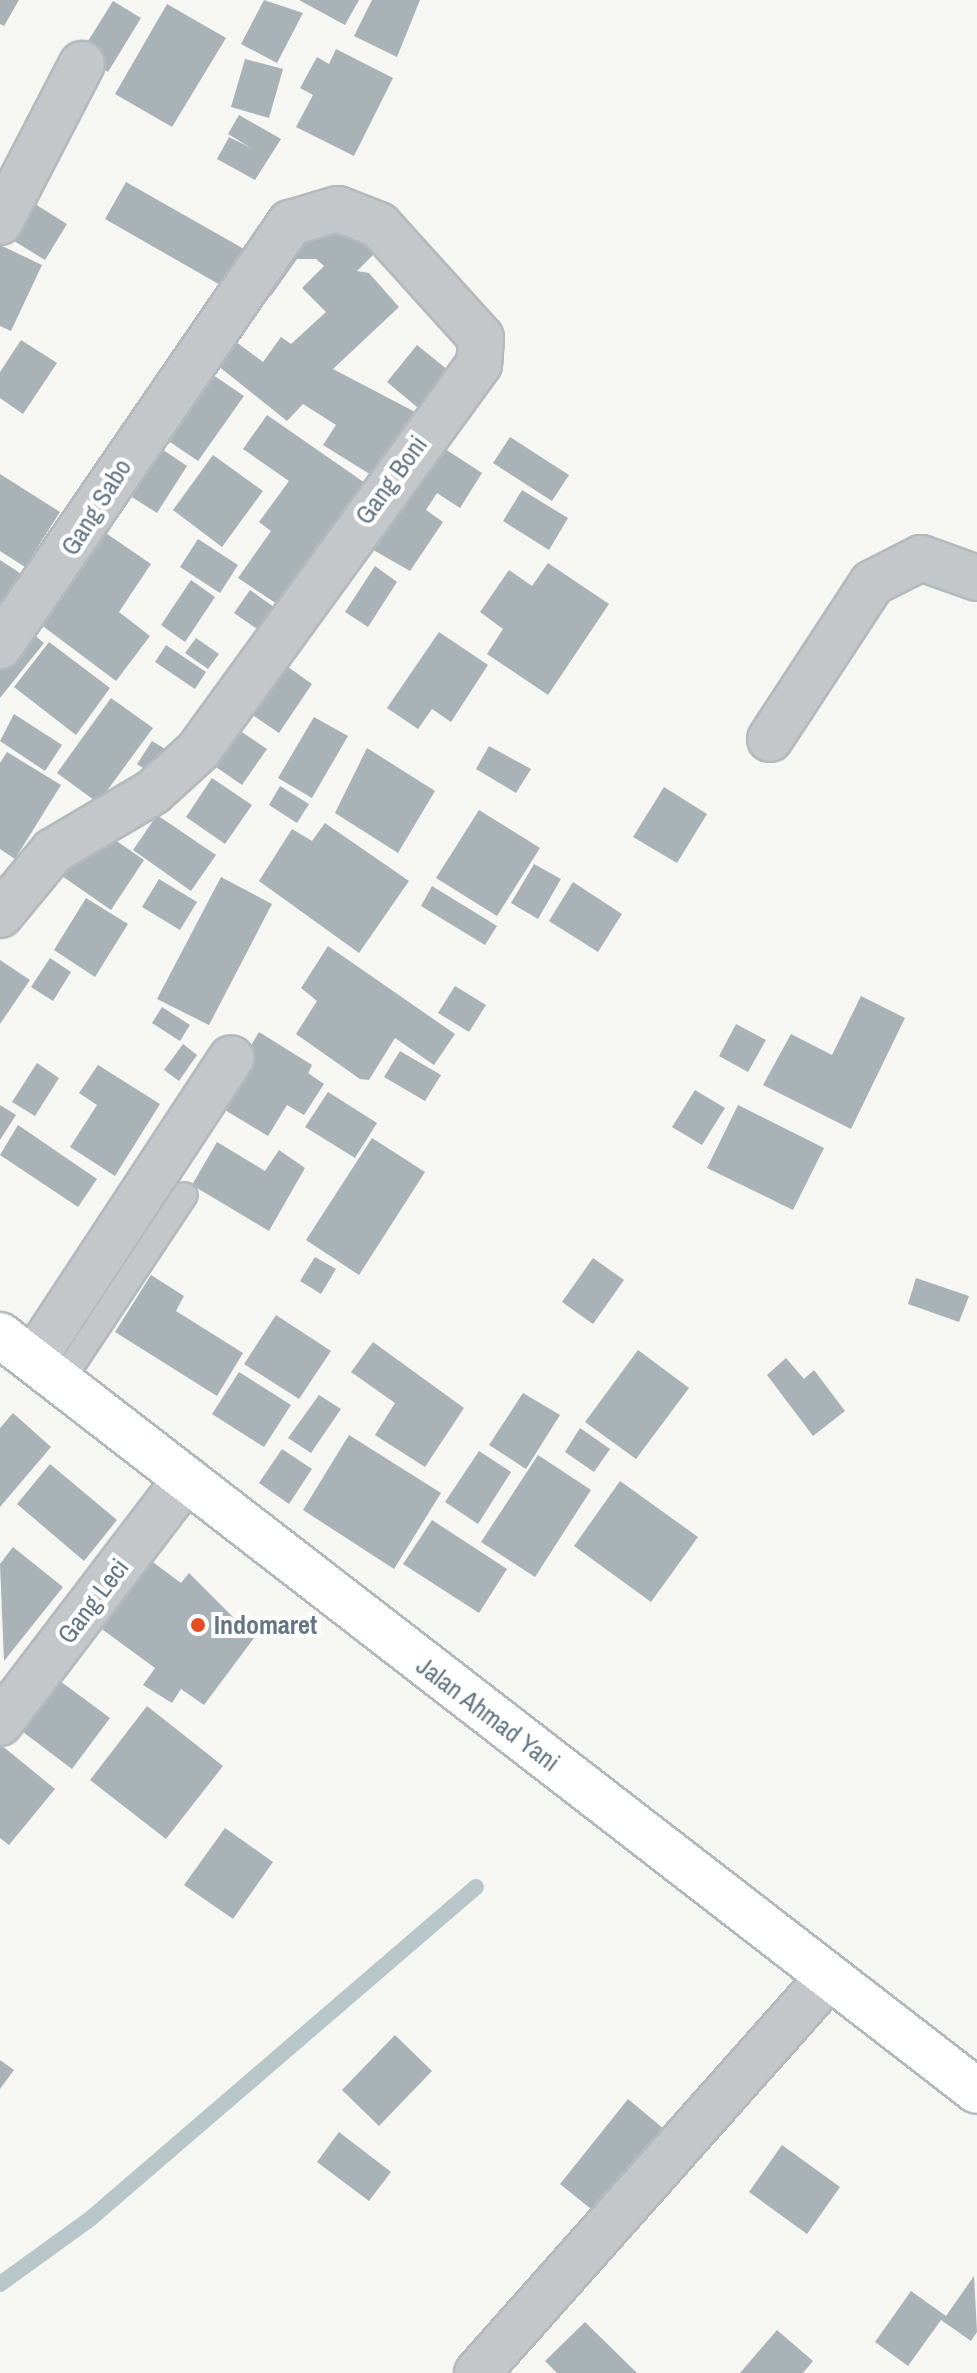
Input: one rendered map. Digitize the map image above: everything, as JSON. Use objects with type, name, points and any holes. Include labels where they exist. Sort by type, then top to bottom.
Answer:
[{"type":"main road","name":"Jalan Ahmad Yani","points":[[31,1359],[977,2091]]},
{"type":"street","points":[[0,222],[82,64]]},
{"type":"street","name":"Gang Boni","points":[[0,915],[53,851],[153,792],[199,750],[479,364],[481,338],[379,225],[327,210],[284,228],[189,365]]},
{"type":"street","name":"Gang Sabo","points":[[0,646],[189,365]]},
{"type":"street","points":[[770,739],[883,575],[921,558],[977,578]]},
{"type":"street","points":[[31,1359],[231,1058]]},
{"type":"street","name":"Gang Leci","points":[[0,1723],[186,1479]]},
{"type":"street","points":[[477,2373],[829,1977]]},
{"type":"lane","points":[[31,1359],[185,1195]]},
{"type":"building","points":[[0,0],[19,0],[4,26],[0,24]]},
{"type":"building","points":[[264,0],[303,13],[277,63],[241,44]]},
{"type":"building","points":[[299,0],[359,0],[345,25]]},
{"type":"building","points":[[372,0],[420,0],[397,57],[354,36]]},
{"type":"building","points":[[113,1],[141,18],[108,72],[80,54]]},
{"type":"building","points":[[167,4],[226,38],[172,127],[115,94]]},
{"type":"building","points":[[336,49],[393,78],[354,156],[296,127],[313,95],[300,88],[317,57],[329,64]]},
{"type":"building","points":[[245,59],[283,69],[269,118],[231,107]]},
{"type":"building","points":[[239,115],[281,139],[255,180],[217,159],[229,137],[251,148],[228,134]]},
{"type":"building","points":[[126,182],[244,249],[222,286],[105,219]]},
{"type":"building","points":[[27,199],[67,224],[45,260],[6,236]]},
{"type":"building","points":[[338,220],[374,254],[357,271],[369,273],[399,307],[333,369],[417,413],[376,478],[323,445],[336,425],[303,404],[287,421],[202,353],[219,329],[263,362],[281,337],[291,344],[326,312],[302,288],[324,266],[316,259],[297,259],[271,296],[248,278],[283,229]]},
{"type":"building","points":[[0,245],[42,265],[11,331],[0,326]]},
{"type":"building","points":[[21,340],[57,363],[23,414],[0,398],[0,372]]},
{"type":"building","points":[[417,345],[454,375],[423,412],[387,382]]},
{"type":"building","points":[[194,362],[244,396],[198,461],[148,427]]},
{"type":"building","points":[[267,415],[365,483],[277,604],[238,578],[271,531],[259,522],[289,481],[243,449]]},
{"type":"building","points":[[425,436],[482,473],[460,508],[437,493],[426,510],[443,522],[410,571],[356,540]]},
{"type":"building","points":[[510,437],[569,475],[552,501],[493,463]]},
{"type":"building","points":[[147,439],[187,466],[157,513],[116,487]]},
{"type":"building","points":[[213,455],[263,491],[222,547],[173,510]]},
{"type":"building","points":[[0,474],[60,512],[25,567],[0,551]]},
{"type":"building","points":[[522,490],[568,518],[549,550],[503,521]]},
{"type":"building","points":[[94,525],[151,564],[119,612],[150,636],[116,681],[32,618]]},
{"type":"building","points":[[198,539],[238,565],[220,593],[180,567]]},
{"type":"building","points":[[0,560],[20,573],[0,604]]},
{"type":"building","points":[[548,563],[609,604],[548,695],[487,654],[503,629],[480,612],[509,570],[532,586]]},
{"type":"building","points":[[375,566],[397,582],[368,627],[345,612]]},
{"type":"building","points":[[191,580],[215,597],[185,642],[161,625]]},
{"type":"building","points":[[250,590],[278,610],[263,633],[234,613]]},
{"type":"building","points":[[22,625],[44,643],[0,698],[0,652]]},
{"type":"building","points":[[439,632],[488,665],[451,722],[432,709],[418,729],[387,708]]},
{"type":"building","points":[[196,638],[219,654],[208,669],[185,653]]},
{"type":"building","points":[[49,642],[110,688],[76,735],[14,687]]},
{"type":"building","points":[[166,645],[206,672],[195,689],[155,662]]},
{"type":"building","points":[[271,655],[312,684],[279,733],[238,705]]},
{"type":"building","points":[[111,698],[153,728],[98,803],[57,773]]},
{"type":"building","points":[[14,714],[62,745],[45,771],[0,741]]},
{"type":"building","points":[[314,717],[348,736],[312,798],[278,778]]},
{"type":"building","points":[[224,720],[267,749],[242,785],[200,756]]},
{"type":"building","points":[[152,741],[175,755],[159,779],[137,764]]},
{"type":"building","points":[[489,746],[531,769],[516,793],[476,769]]},
{"type":"building","points":[[367,748],[435,791],[398,853],[335,813]]},
{"type":"building","points":[[7,752],[61,785],[15,859],[0,849],[0,763]]},
{"type":"building","points":[[212,778],[252,805],[225,844],[186,817]]},
{"type":"building","points":[[280,786],[309,804],[297,823],[269,805]]},
{"type":"building","points":[[664,787],[707,814],[677,863],[633,837]]},
{"type":"building","points":[[479,810],[540,848],[497,916],[436,878]]},
{"type":"building","points":[[157,815],[216,855],[191,891],[133,850]]},
{"type":"building","points":[[325,823],[409,881],[359,953],[259,881],[292,829],[312,841]]},
{"type":"building","points":[[95,826],[144,860],[111,910],[62,876]]},
{"type":"building","points":[[534,864],[561,879],[538,919],[511,903]]},
{"type":"building","points":[[221,877],[272,904],[209,1025],[157,999]]},
{"type":"building","points":[[159,879],[197,902],[180,930],[142,907]]},
{"type":"building","points":[[573,882],[622,914],[598,952],[549,921]]},
{"type":"building","points":[[432,886],[497,926],[485,945],[421,906]]},
{"type":"building","points":[[86,898],[128,924],[95,977],[54,950]]},
{"type":"building","points":[[328,946],[455,1034],[434,1065],[395,1038],[369,1080],[360,1079],[296,1034],[317,1001],[301,988]]},
{"type":"building","points":[[50,958],[71,972],[53,1001],[31,987]]},
{"type":"building","points":[[0,960],[30,980],[0,1024]]},
{"type":"building","points":[[455,986],[486,1005],[469,1032],[438,1013]]},
{"type":"building","points":[[861,996],[905,1018],[851,1129],[763,1085],[791,1034],[832,1055]]},
{"type":"building","points":[[162,1007],[190,1025],[180,1041],[152,1023]]},
{"type":"building","points":[[736,1024],[766,1040],[748,1072],[719,1056]]},
{"type":"building","points":[[259,1032],[312,1065],[308,1073],[324,1084],[304,1115],[287,1105],[268,1136],[215,1104]]},
{"type":"building","points":[[183,1044],[197,1055],[179,1081],[164,1070]]},
{"type":"building","points":[[400,1051],[441,1075],[425,1101],[384,1077]]},
{"type":"building","points":[[37,1063],[59,1078],[35,1116],[12,1102]]},
{"type":"building","points":[[98,1065],[160,1104],[115,1176],[70,1147],[97,1105],[79,1093]]},
{"type":"building","points":[[695,1090],[725,1108],[702,1145],[672,1127]]},
{"type":"building","points":[[328,1092],[377,1123],[355,1158],[305,1127]]},
{"type":"building","points":[[0,1105],[16,1115],[0,1140]]},
{"type":"building","points":[[738,1105],[824,1148],[793,1210],[707,1168]]},
{"type":"building","points":[[18,1125],[97,1179],[78,1207],[0,1155]]},
{"type":"building","points":[[372,1138],[425,1172],[359,1275],[306,1240]]},
{"type":"building","points":[[217,1142],[265,1171],[279,1150],[305,1168],[269,1231],[192,1185]]},
{"type":"building","points":[[315,1257],[336,1269],[321,1294],[300,1281]]},
{"type":"building","points":[[593,1258],[624,1280],[593,1324],[562,1302]]},
{"type":"building","points":[[151,1275],[184,1296],[176,1311],[243,1353],[217,1396],[115,1332]]},
{"type":"building","points":[[916,1278],[969,1296],[959,1322],[908,1304]]},
{"type":"building","points":[[276,1315],[331,1351],[299,1399],[244,1364]]},
{"type":"building","points":[[373,1342],[464,1408],[425,1467],[375,1435],[395,1403],[351,1372]]},
{"type":"building","points":[[638,1350],[689,1388],[636,1459],[585,1422]]},
{"type":"building","points":[[786,1358],[804,1379],[814,1370],[845,1411],[813,1436],[767,1375]]},
{"type":"building","points":[[239,1372],[291,1405],[264,1447],[212,1414]]},
{"type":"building","points":[[523,1393],[560,1415],[526,1469],[489,1445]]},
{"type":"building","points":[[319,1395],[341,1409],[311,1453],[288,1438]]},
{"type":"building","points":[[13,1413],[51,1447],[0,1507],[0,1428]]},
{"type":"building","points":[[580,1428],[610,1449],[594,1472],[565,1452]]},
{"type":"building","points":[[349,1435],[441,1493],[394,1569],[303,1510]]},
{"type":"building","points":[[282,1449],[312,1469],[289,1504],[259,1483]]},
{"type":"building","points":[[479,1451],[511,1472],[478,1524],[445,1502]]},
{"type":"building","points":[[538,1455],[591,1490],[535,1577],[481,1542]]},
{"type":"building","points":[[50,1464],[117,1520],[84,1561],[17,1504]]},
{"type":"building","points":[[620,1481],[698,1537],[651,1602],[574,1546]]},
{"type":"building","points":[[432,1520],[507,1569],[479,1613],[403,1564]]},
{"type":"building","points":[[13,1547],[63,1587],[4,1661],[0,1564]]},
{"type":"building","points":[[146,1557],[181,1583],[189,1573],[254,1638],[204,1705],[181,1689],[172,1703],[143,1685],[155,1668],[95,1624]]},
{"type":"building","points":[[56,1678],[110,1718],[72,1769],[19,1729]]},
{"type":"building","points":[[147,1706],[223,1766],[166,1839],[90,1780]]},
{"type":"building","points":[[0,1744],[55,1789],[9,1845],[0,1838]]},
{"type":"building","points":[[225,1828],[273,1862],[233,1919],[184,1885]]},
{"type":"building","points":[[395,2035],[432,2071],[379,2126],[342,2090]]},
{"type":"building","points":[[0,2060],[14,2070],[0,2089]]},
{"type":"building","points":[[628,2099],[664,2129],[596,2213],[560,2184]]},
{"type":"building","points":[[339,2132],[391,2172],[369,2201],[317,2162]]},
{"type":"building","points":[[782,2145],[840,2187],[807,2234],[749,2192]]},
{"type":"building","points":[[974,2276],[977,2332],[971,2341],[941,2320],[908,2366],[875,2342],[911,2291],[946,2316]]},
{"type":"building","points":[[585,2322],[637,2373],[557,2373],[545,2361]]},
{"type":"building","points":[[777,2330],[813,2361],[803,2373],[740,2373]]},
{"type":"waterway","points":[[0,2284],[90,2219],[476,1887]]},
{"type":"place","name":"Indomaret","points":[[198,1625]]}]
